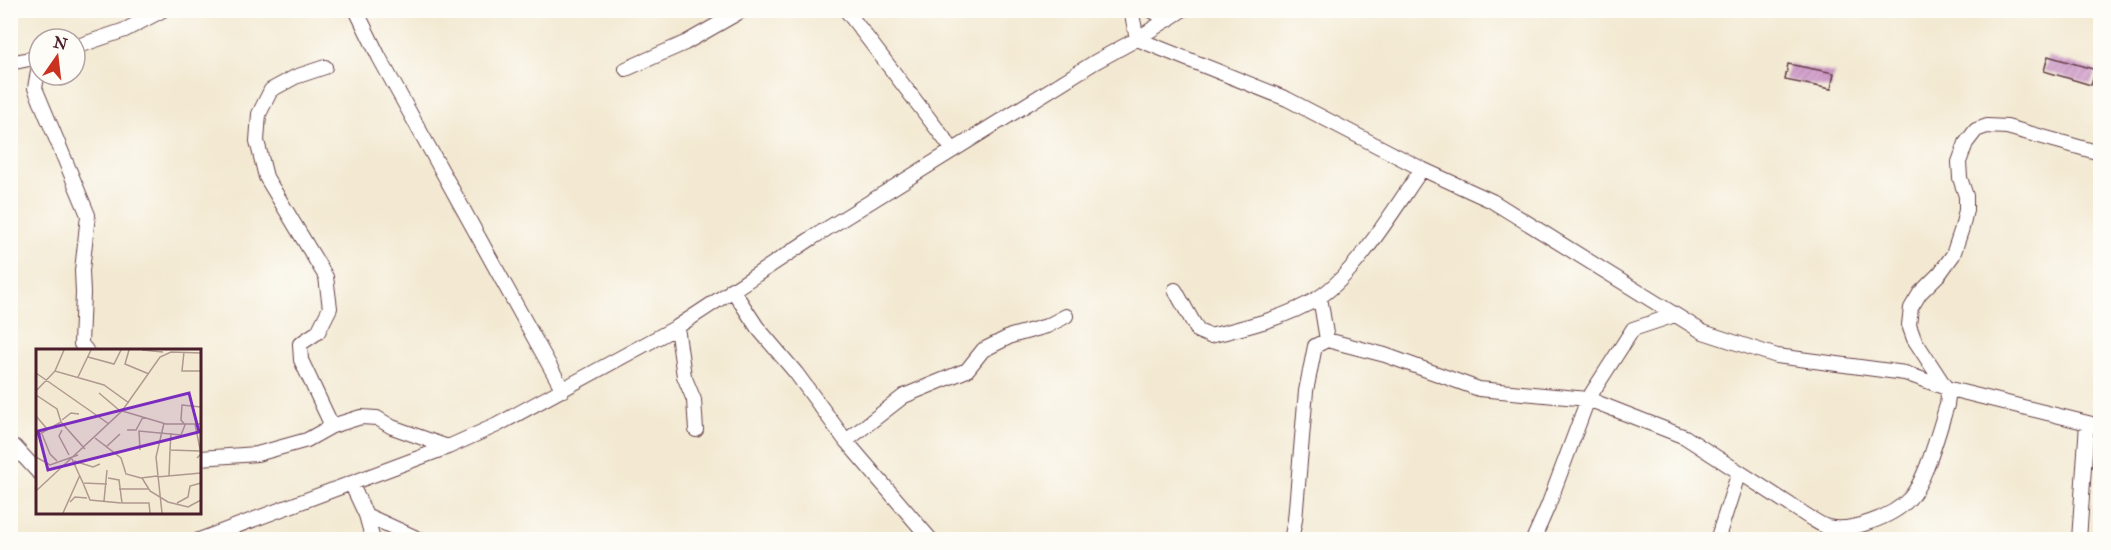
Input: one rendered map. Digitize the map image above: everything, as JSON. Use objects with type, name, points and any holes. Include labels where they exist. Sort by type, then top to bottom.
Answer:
[{"type":"street","points":[[87,43],[125,30],[136,16],[163,10]]},
{"type":"street","points":[[356,10],[379,57],[563,390]]},
{"type":"street","points":[[626,69],[685,43],[743,10]]},
{"type":"street","points":[[846,10],[953,150]]},
{"type":"street","points":[[1131,10],[1137,39]]},
{"type":"street","points":[[1151,10],[1168,20]]},
{"type":"street","points":[[199,540],[448,447],[498,425],[563,390],[677,327],[732,289],[953,150],[1182,10]]},
{"type":"street","points":[[1137,39],[1287,99],[1422,169],[1492,201],[1703,332],[1777,356],[1905,373],[1946,388],[2094,424],[2079,540]]},
{"type":"street","points":[[10,63],[27,59]]},
{"type":"street","points":[[325,67],[295,77],[271,90],[259,114],[257,141],[266,177],[326,277],[330,308],[318,332],[300,344],[301,360],[332,426]]},
{"type":"street","points":[[35,87],[88,215],[82,271],[81,344],[85,349]]},
{"type":"street","points":[[1291,540],[1295,520],[1306,391],[1315,346],[1327,340],[1385,355],[1479,389],[1588,399],[1685,437],[1829,528],[1862,526],[1888,514],[1909,499],[1925,470],[1947,405],[1946,388],[1914,339],[1909,324],[1911,308],[1920,293],[1941,273],[1953,255],[1962,228],[1966,196],[1960,178],[1959,162],[1966,143],[1976,130],[1986,126],[2007,127],[2100,153]]},
{"type":"street","points":[[1175,290],[1198,331],[1210,336],[1295,310],[1320,297],[1344,274],[1422,169]]},
{"type":"street","points":[[732,289],[757,327],[796,373],[846,441],[931,540]]},
{"type":"street","points":[[1320,297],[1327,340]]},
{"type":"street","points":[[1533,540],[1588,399],[1633,329],[1675,315]]},
{"type":"street","points":[[846,441],[904,396],[967,370],[983,350],[1011,336],[1047,326],[1066,316]]},
{"type":"street","points":[[677,327],[684,376],[694,400],[696,430]]},
{"type":"street","points":[[201,458],[256,454],[307,440],[332,426],[361,417],[377,418],[392,427],[448,447]]},
{"type":"street","points":[[10,445],[15,447],[36,470]]},
{"type":"street","points":[[1717,540],[1739,472]]},
{"type":"street","points":[[351,483],[366,515],[373,540]]},
{"type":"street","points":[[366,515],[422,540]]},
{"type":"building","points":[[2048,56],[2096,70],[2091,85],[2044,71]]},
{"type":"building","points":[[1788,64],[1834,73],[1831,89],[1785,80]]}]
